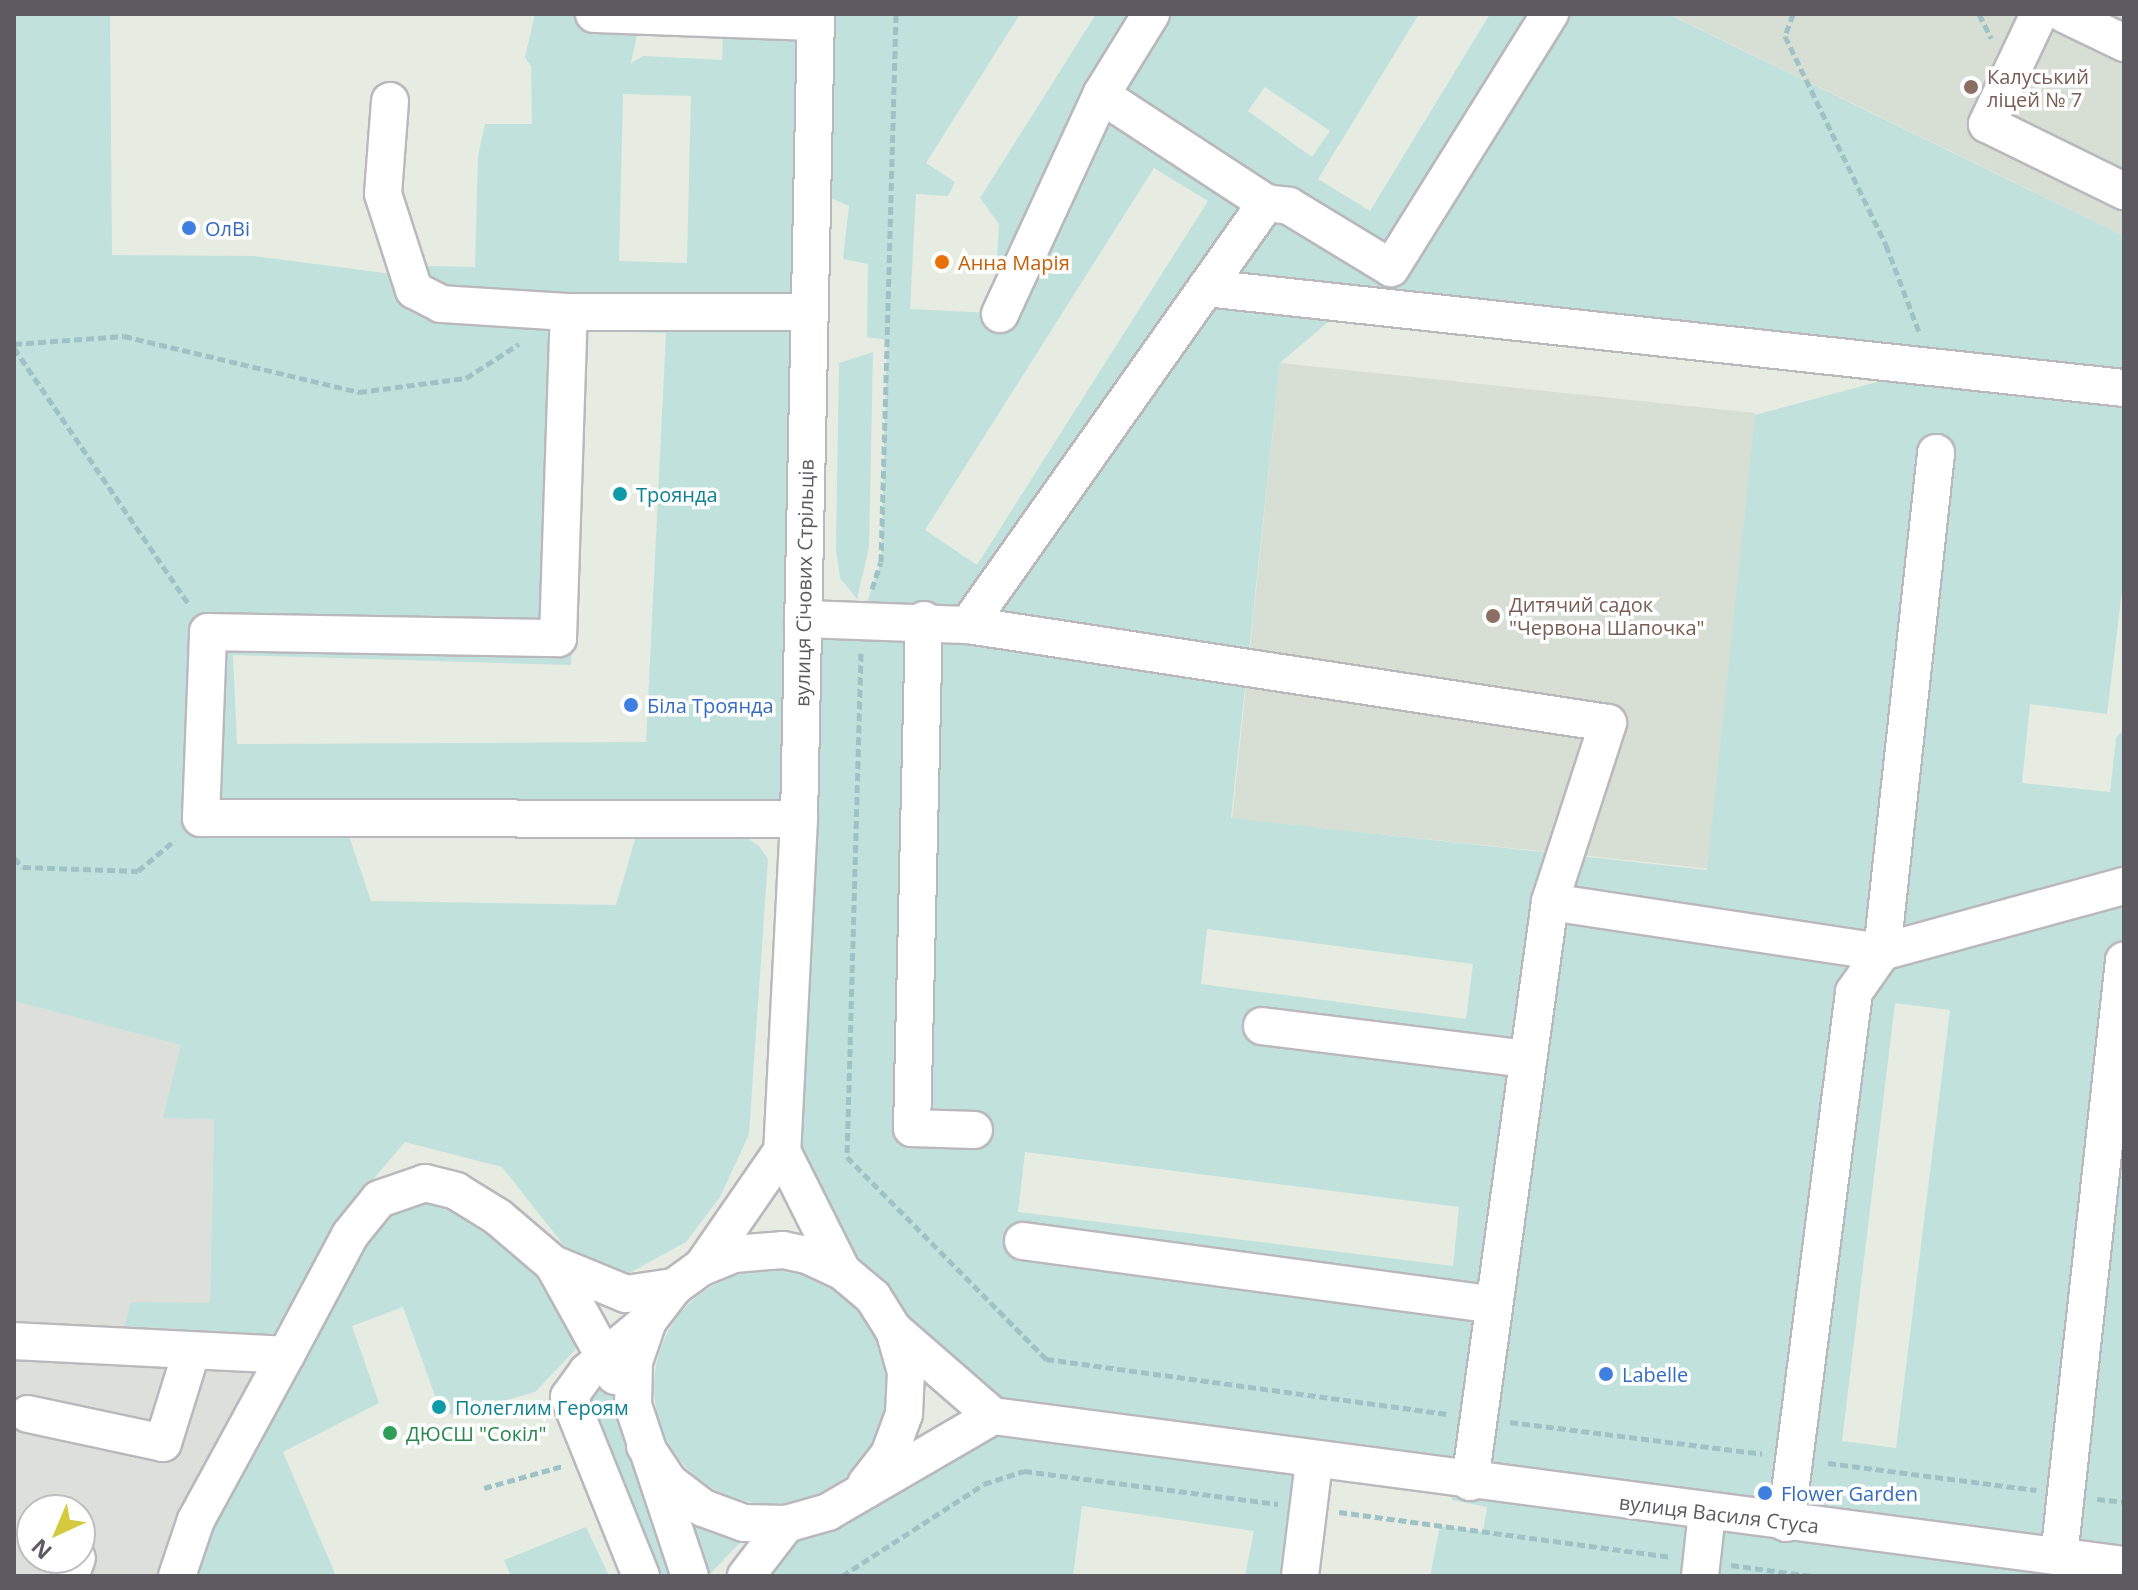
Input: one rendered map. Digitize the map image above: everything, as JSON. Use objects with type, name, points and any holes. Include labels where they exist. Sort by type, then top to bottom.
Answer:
[{"type":"street","points":[[594,14],[816,18]]},
{"type":"street","points":[[1000,314],[1101,95],[1151,14]]},
{"type":"street","points":[[1101,95],[1266,203],[1289,206],[1391,268],[1550,14]]},
{"type":"street","points":[[2039,14],[1987,124],[2124,191]]},
{"type":"street","points":[[2064,14],[2124,43]]},
{"type":"street","name":"вулиця Січових Стрільців","points":[[816,18],[799,819],[782,1151],[842,1271]]},
{"type":"street","points":[[390,101],[383,194],[414,290],[441,304],[569,312],[809,312]]},
{"type":"street","points":[[968,625],[1266,203]]},
{"type":"street","points":[[1206,288],[2124,388]]},
{"type":"street","points":[[569,312],[558,638],[208,632],[201,818],[799,819]]},
{"type":"street","points":[[1786,1523],[1854,992],[1882,952],[1936,453]]},
{"type":"street","points":[[803,619],[862,617],[968,625],[1608,723],[1550,902],[1470,1482]]},
{"type":"street","points":[[924,620],[912,1128],[974,1130]]},
{"type":"street","points":[[1550,902],[1882,952],[2124,886]]},
{"type":"street","points":[[2059,1557],[2124,961]]},
{"type":"street","points":[[1262,1026],[1528,1059]]},
{"type":"street","points":[[641,1576],[569,1397],[604,1356],[648,1321],[688,1277],[782,1151]]},
{"type":"street","points":[[177,1576],[196,1520],[350,1235],[379,1199],[397,1189],[425,1183],[456,1191],[502,1220],[553,1264],[626,1294],[688,1277],[734,1254],[783,1250],[842,1271],[873,1297],[894,1330],[906,1372],[904,1414],[889,1455],[863,1488]]},
{"type":"street","points":[[1023,1241],[1494,1305]]},
{"type":"street","points":[[553,1264],[633,1405],[690,1576]]},
{"type":"street","points":[[633,1405],[634,1362],[648,1321]]},
{"type":"street","points":[[645,1446],[669,1482],[703,1508],[744,1523],[786,1524],[828,1512],[863,1488],[993,1416],[894,1330]]},
{"type":"street","points":[[14,1341],[286,1355]]},
{"type":"street","points":[[28,1414],[163,1443],[192,1350]]},
{"type":"street","name":"вулиця Василя Стуса","points":[[993,1416],[1314,1462],[2124,1565]]},
{"type":"street","points":[[1300,1576],[1314,1462]]},
{"type":"street","points":[[1701,1569],[1707,1513]]},
{"type":"street","points":[[746,1576],[786,1524]]},
{"type":"path","points":[[896,14],[881,562],[862,617],[847,1157],[1046,1359],[2124,1502]]},
{"type":"path","points":[[1793,14],[1785,36],[1886,245],[1932,367]]},
{"type":"path","points":[[208,632],[14,346],[124,336],[359,392],[466,378],[569,312]]},
{"type":"path","points":[[14,858],[23,867],[138,871],[201,818]]},
{"type":"path","points":[[484,1488],[562,1465],[569,1479]]},
{"type":"path","points":[[842,1576],[984,1484],[1024,1471],[1309,1509],[1701,1569],[1811,1576]]},
{"type":"shaded area","points":[[14,14],[110,14],[112,255],[254,256],[407,276],[428,266],[475,267],[478,156],[485,124],[532,124],[531,66],[525,57],[535,14],[641,16],[631,63],[643,56],[722,60],[724,14],[1020,14],[926,163],[955,182],[948,196],[916,194],[910,309],[994,313],[999,224],[980,198],[1096,14],[1419,14],[1318,179],[1370,211],[1490,14],[1668,14],[2124,236],[2124,575],[2107,714],[2030,704],[2022,783],[2110,792],[2116,738],[2124,729],[2124,1576],[1430,1576],[1440,1526],[1483,1532],[1487,1507],[1452,1500],[1451,1480],[1329,1464],[1300,1576],[1245,1576],[1254,1531],[1082,1506],[1073,1576],[746,1576],[786,1524],[993,1416],[894,1330],[782,1151],[795,819],[347,830],[371,901],[616,905],[636,836],[747,838],[759,846],[768,859],[749,1134],[720,1197],[686,1242],[624,1276],[573,1257],[502,1167],[405,1142],[334,1225],[277,1334],[125,1326],[131,1302],[210,1303],[214,1119],[163,1118],[181,1045],[14,1001]],"holes":[[[1265,87],[1330,131],[1312,157],[1248,111]],[[623,94],[691,96],[687,263],[619,261]],[[1154,168],[1208,201],[977,565],[925,530]],[[813,190],[849,206],[843,259],[868,264],[867,337],[887,340],[881,562],[862,617],[803,618]],[[1349,304],[1929,368],[1755,415],[1707,870],[1231,818],[1280,363]],[[589,331],[666,333],[646,742],[237,744],[233,655],[571,665]],[[1207,929],[1473,964],[1466,1019],[1201,984]],[[1895,1003],[1950,1010],[1896,1448],[1842,1441]],[[1025,1152],[1459,1207],[1453,1266],[1018,1212]]]},
{"type":"shaded area","name":"Калуський ліцей № 7","points":[[1669,14],[2124,14],[2124,236],[1969,160]]},
{"type":"shaded area","points":[[873,352],[869,547],[857,599],[840,578],[836,549],[839,363]]},
{"type":"shaded area","name":"Дитячий садок \"Червона Шапочка\"","points":[[1280,363],[1755,413],[1708,868],[1232,818]]},
{"type":"shaded area","points":[[14,1001],[182,1045],[214,1119],[210,1304],[131,1302],[277,1334],[184,1576],[14,1576]]},
{"type":"shaded area","points":[[425,1183],[552,1275],[576,1349],[535,1392],[452,1415],[439,1407],[403,1307],[352,1326],[379,1403],[283,1452],[336,1576],[177,1576],[379,1199]]},
{"type":"shaded area","points":[[771,1270],[794,1272],[816,1279],[836,1289],[854,1304],[869,1322],[879,1342],[886,1364],[886,1410],[879,1432],[869,1452],[854,1470],[836,1485],[816,1495],[794,1502],[771,1504],[748,1502],[726,1495],[706,1485],[688,1470],[673,1452],[663,1432],[656,1410],[654,1387],[656,1364],[663,1342],[673,1322],[688,1304],[706,1289],[726,1279],[748,1272]]},
{"type":"shaded area","points":[[590,1378],[612,1378],[670,1567],[668,1576],[651,1576],[581,1399]]},
{"type":"shaded area","points":[[690,1507],[752,1530],[708,1576],[701,1576]]},
{"type":"shaded area","points":[[586,1527],[609,1576],[511,1576],[504,1560]]},
{"type":"place","name":"Калуський ліцей № 7","points":[[1971,87]]},
{"type":"place","name":"ОлВі","points":[[189,228]]},
{"type":"place","name":"Анна Марія","points":[[942,262]]},
{"type":"place","name":"Троянда","points":[[620,494]]},
{"type":"place","name":"Дитячий садок \"Червона Шапочка\"","points":[[1493,616]]},
{"type":"place","name":"Біла Троянда","points":[[631,705]]},
{"type":"place","name":"Labelle","points":[[1606,1374]]},
{"type":"place","name":"Полеглим Героям","points":[[439,1407]]},
{"type":"place","name":"ДЮСШ \"Сокіл\"","points":[[390,1433]]},
{"type":"place","name":"Flower Garden","points":[[1765,1493]]}]
